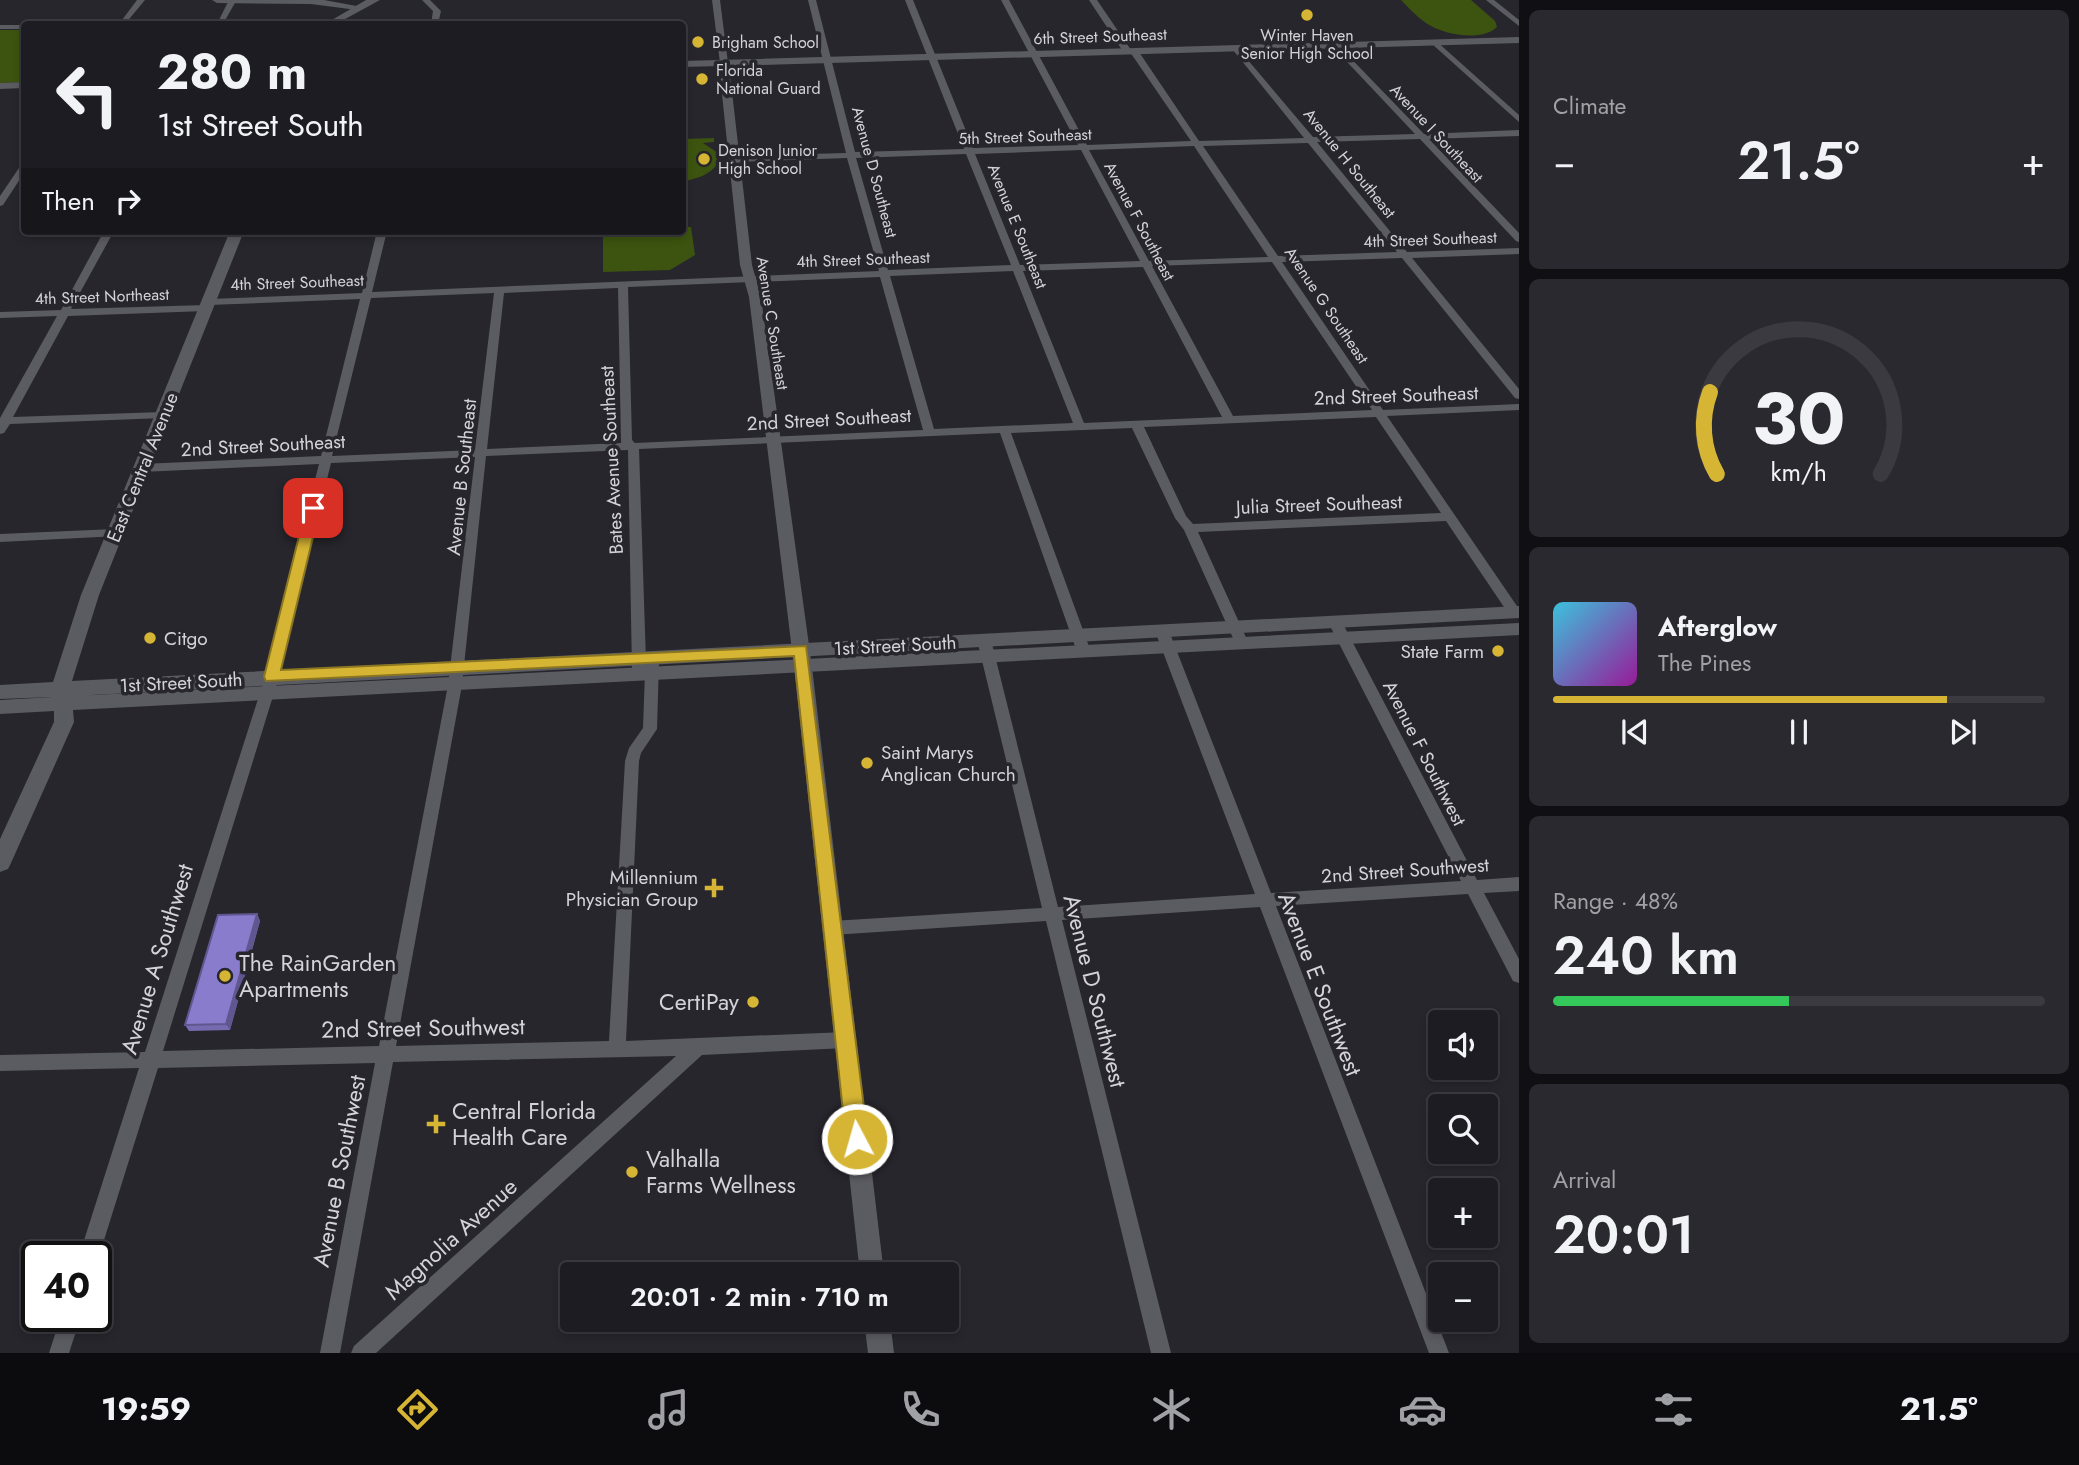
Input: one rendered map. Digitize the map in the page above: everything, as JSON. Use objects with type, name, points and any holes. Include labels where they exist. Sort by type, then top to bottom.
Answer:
[{"type":"main road","points":[[335,21],[357,7],[375,0]]},
{"type":"main road","name":"East Central Avenue","points":[[0,863],[64,722],[62,697],[69,652],[235,235]]},
{"type":"main road","name":"1st Street South","points":[[62,697],[1238,636],[1518,618]]},
{"type":"main road","points":[[0,692],[62,697]]},
{"type":"main road","points":[[0,707],[62,697]]},
{"type":"street","points":[[124,21],[141,0]]},
{"type":"street","points":[[217,0],[310,1],[357,7]]},
{"type":"street","points":[[426,0],[438,11],[436,21]]},
{"type":"street","name":"Avenue C Southeast","points":[[716,0],[733,159],[802,658],[871,1262]]},
{"type":"street","name":"Avenue D Southeast","points":[[812,0],[851,155],[929,432]]},
{"type":"street","name":"Avenue E Southeast","points":[[909,0],[1080,426]]},
{"type":"street","name":"Avenue F Southeast","points":[[1005,0],[1229,419]]},
{"type":"street","name":"Avenue G Southeast","points":[[1093,0],[1277,261],[1518,618]]},
{"type":"street","points":[[1490,0],[1519,24]]},
{"type":"street","points":[[222,21],[232,1]]},
{"type":"street","points":[[0,27],[21,27]]},
{"type":"street","name":"6th Street Southeast","points":[[686,64],[1519,40]]},
{"type":"street","points":[[1435,42],[1519,119]]},
{"type":"street","name":"Avenue I Southeast","points":[[1336,45],[1519,239]]},
{"type":"street","name":"Avenue H Southeast","points":[[1236,48],[1315,140],[1519,396]]},
{"type":"street","points":[[0,86],[21,85]]},
{"type":"street","name":"5th Street Southeast","points":[[733,159],[1519,133]]},
{"type":"street","points":[[0,181],[20,179]]},
{"type":"street","points":[[0,203],[20,179]]},
{"type":"street","points":[[2,425],[107,235]]},
{"type":"street","name":"Avenue A Southwest","points":[[94,1241],[269,686],[381,235]]},
{"type":"street","name":"4th Street Southeast","points":[[207,305],[365,295],[884,273],[1519,251]]},
{"type":"street","name":"Bates Avenue Southeast","points":[[617,1049],[632,761],[634,752],[650,729],[633,446],[626,443],[623,285]]},
{"type":"street","name":"Avenue B Southeast","points":[[456,676],[499,290]]},
{"type":"street","name":"4th Street Northeast","points":[[0,315],[207,305]]},
{"type":"street","name":"2nd Street Southeast","points":[[142,468],[1519,407]]},
{"type":"street","points":[[2,425],[163,415]]},
{"type":"street","points":[[1136,423],[1181,518],[1190,528],[1238,636]]},
{"type":"street","points":[[1004,429],[1081,644]]},
{"type":"street","name":"Julia Street Southeast","points":[[1190,528],[1450,517]]},
{"type":"street","points":[[0,538],[115,533]]},
{"type":"street","name":"Avenue F Southwest","points":[[1340,630],[1519,976]]},
{"type":"street","name":"Avenue E Southwest","points":[[1166,639],[1263,900],[1439,1353]]},
{"type":"street","name":"Avenue D Southwest","points":[[986,649],[1161,1353]]},
{"type":"street","name":"Avenue B Southwest","points":[[330,1353],[456,676]]},
{"type":"street","name":"2nd Street Southwest","points":[[832,928],[1519,884]]},
{"type":"street","name":"2nd Street Southwest","points":[[0,1063],[386,1052],[698,1047],[846,1040]]},
{"type":"street","name":"Magnolia Avenue","points":[[361,1353],[698,1047]]},
{"type":"street","points":[[59,1353],[66,1332]]},
{"type":"street","points":[[878,1332],[881,1353]]},
{"type":"green space","points":[[1401,0],[1471,0],[1495,21],[1497,27],[1490,32],[1472,35],[1442,31],[1423,21]]},
{"type":"green space","points":[[0,30],[21,30],[21,82],[0,83]]},
{"type":"green space","points":[[714,138],[714,142],[703,143],[718,153],[719,162],[703,176],[686,180],[686,139]]},
{"type":"green space","points":[[686,227],[691,227],[695,255],[670,270],[603,272],[603,235],[686,235]]},
{"type":"building","name":"The RainGarden Apartments","points":[[257,914],[226,1024],[185,1025],[218,915]]},
{"type":"place","name":"Winter Haven Senior High School","points":[[1307,15]]},
{"type":"place","name":"Brigham School","points":[[698,42]]},
{"type":"place","name":"Florida National Guard","points":[[702,79]]},
{"type":"place","name":"Denison Junior High School","points":[[704,159]]},
{"type":"place","name":"Citgo","points":[[150,638]]},
{"type":"place","name":"State Farm","points":[[1498,651]]},
{"type":"place","name":"Saint Marys Anglican Church","points":[[867,763]]},
{"type":"place","name":"Millennium Physician Group","points":[[714,888]]},
{"type":"place","name":"The RainGarden Apartments","points":[[225,976]]},
{"type":"place","name":"CertiPay","points":[[753,1002]]},
{"type":"place","name":"Central Florida Health Care","points":[[436,1124]]},
{"type":"place","name":"Valhalla Farms Wellness","points":[[632,1172]]},
{"type":"route","points":[[313,508],[272,677],[801,650],[857,1139]]}]
